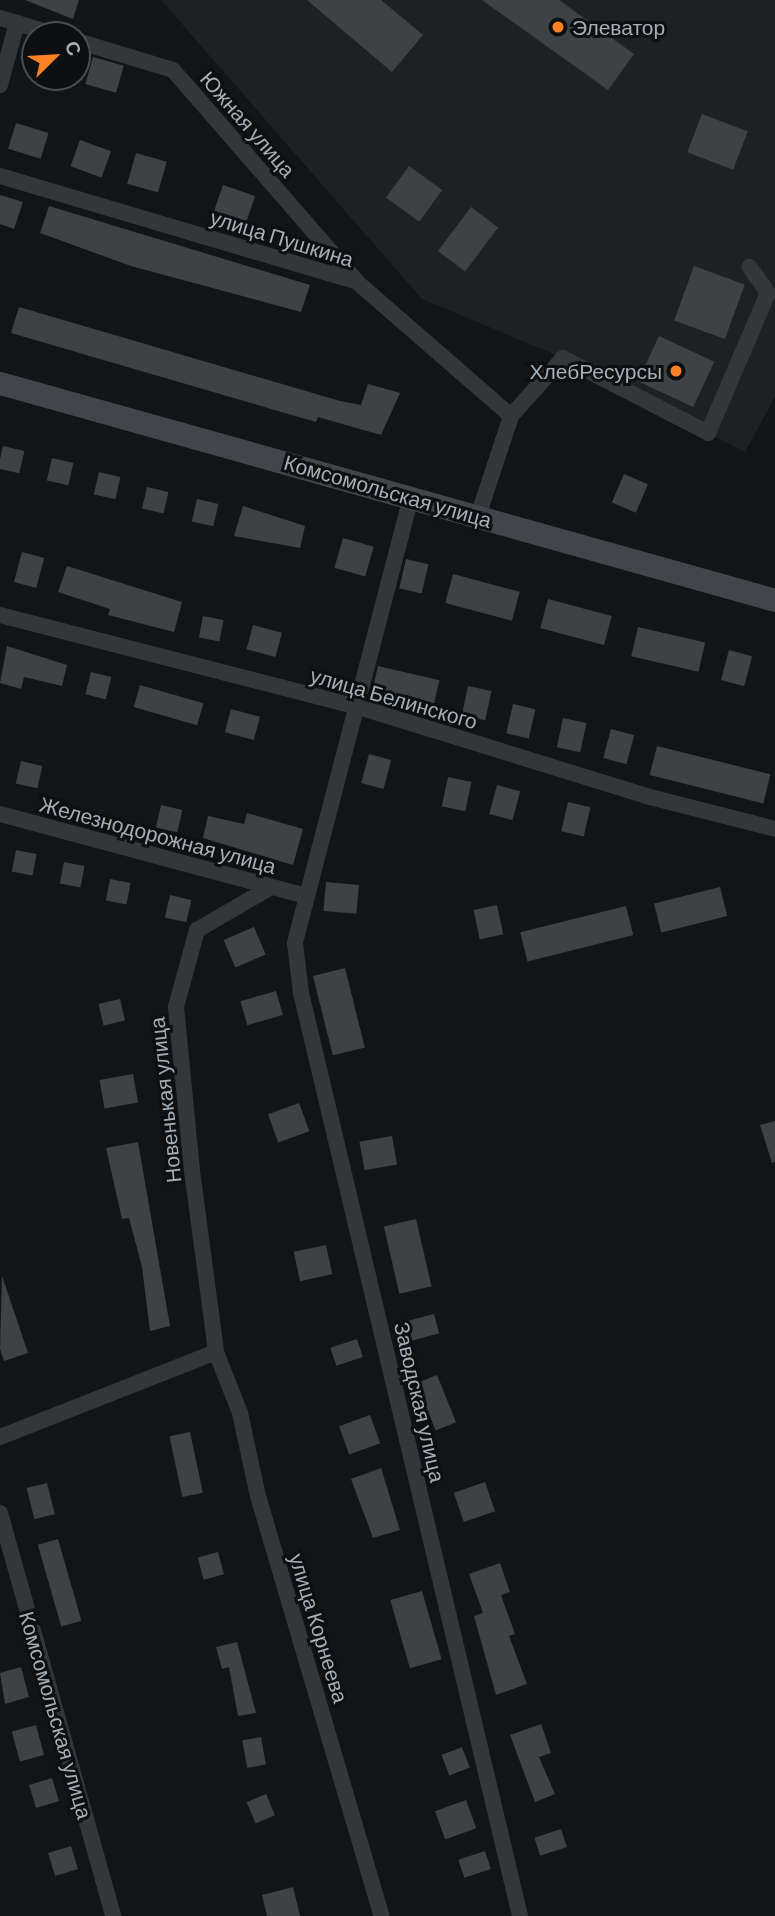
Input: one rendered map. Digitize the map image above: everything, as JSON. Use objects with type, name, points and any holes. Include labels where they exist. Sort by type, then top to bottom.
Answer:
[{"type":"street","points":[[0,18],[21,24]]},
{"type":"street","points":[[0,85],[17,23]]},
{"type":"street","name":"Южная улица","points":[[91,45],[173,70],[357,282]]},
{"type":"street","name":"улица Пушкина","points":[[0,176],[357,282],[511,416]]},
{"type":"street","points":[[478,516],[511,416],[563,358],[708,433],[768,293],[750,267]]},
{"type":"street","name":"Комсомольская улица","points":[[0,383],[775,600]]},
{"type":"street","name":"Заводская улица","points":[[411,497],[359,707],[305,896],[295,943],[301,993],[520,1916]]},
{"type":"street","name":"улица Белинского","points":[[0,615],[359,707],[775,829]]},
{"type":"street","name":"Железнодорожная улица","points":[[0,814],[305,896]]},
{"type":"street","name":"Новенькая улица","points":[[215,1352],[176,1007],[198,930],[271,887]]},
{"type":"street","points":[[0,1437],[215,1352]]},
{"type":"street","name":"улица Корнеева","points":[[215,1352],[240,1413],[258,1496],[382,1916]]},
{"type":"street","name":"Комсомольская улица","points":[[0,1513],[113,1916]]},
{"type":"shaded area","points":[[161,0],[775,0],[775,397],[745,452],[563,358],[422,299]]},
{"type":"building","points":[[25,0],[79,0],[73,19]]},
{"type":"building","points":[[307,0],[381,0],[423,35],[392,72]]},
{"type":"building","name":"Элеватор","points":[[482,0],[559,0],[634,54],[608,90]]},
{"type":"building","points":[[93,57],[124,66],[116,93],[91,86]]},
{"type":"building","points":[[702,114],[748,132],[733,170],[687,152]]},
{"type":"building","points":[[16,123],[49,133],[41,159],[8,149]]},
{"type":"building","points":[[80,140],[111,151],[101,178],[70,166]]},
{"type":"building","points":[[136,153],[167,162],[158,193],[127,184]]},
{"type":"building","points":[[409,166],[442,190],[419,222],[386,198]]},
{"type":"building","points":[[223,185],[255,196],[246,222],[214,211]]},
{"type":"building","points":[[0,195],[23,202],[14,229],[0,224]]},
{"type":"building","points":[[49,206],[310,285],[301,312],[131,266],[40,233]]},
{"type":"building","points":[[471,207],[498,227],[465,271],[438,251]]},
{"type":"building","points":[[694,266],[745,284],[725,339],[674,321]]},
{"type":"building","points":[[19,307],[340,401],[361,405],[368,384],[400,393],[381,435],[318,417],[316,422],[11,333]]},
{"type":"building","name":"ХлебРесурсы","points":[[659,336],[714,362],[693,407],[638,381]]},
{"type":"building","points":[[3,446],[24,451],[19,473],[0,469]]},
{"type":"building","points":[[52,458],[73,463],[68,485],[47,480]]},
{"type":"building","points":[[99,472],[120,477],[115,499],[94,494]]},
{"type":"building","points":[[624,474],[648,484],[636,513],[612,503]]},
{"type":"building","points":[[147,487],[168,492],[163,513],[142,508]]},
{"type":"building","points":[[197,499],[218,504],[213,526],[192,521]]},
{"type":"building","points":[[243,506],[305,526],[300,548],[234,536]]},
{"type":"building","points":[[343,538],[374,547],[365,577],[334,568]]},
{"type":"building","points":[[22,552],[44,558],[36,588],[14,582]]},
{"type":"building","points":[[406,559],[428,564],[422,593],[399,588]]},
{"type":"building","points":[[67,566],[182,602],[174,632],[108,615],[110,609],[58,592]]},
{"type":"building","points":[[453,574],[520,592],[512,621],[445,603]]},
{"type":"building","points":[[548,599],[612,616],[604,645],[540,628]]},
{"type":"building","points":[[203,616],[224,620],[219,642],[199,638]]},
{"type":"building","points":[[253,625],[282,633],[276,657],[247,649]]},
{"type":"building","points":[[638,627],[705,643],[698,672],[631,656]]},
{"type":"building","points":[[7,646],[67,665],[62,686],[24,677],[21,689],[0,683]]},
{"type":"building","points":[[729,650],[752,656],[744,686],[721,680]]},
{"type":"building","points":[[378,666],[439,680],[433,709],[371,695]]},
{"type":"building","points":[[91,672],[111,677],[106,699],[85,694]]},
{"type":"building","points":[[140,685],[203,703],[197,725],[134,707]]},
{"type":"building","points":[[468,686],[491,691],[485,720],[462,715]]},
{"type":"building","points":[[513,704],[535,709],[529,738],[506,733]]},
{"type":"building","points":[[231,709],[260,717],[254,740],[225,732]]},
{"type":"building","points":[[563,718],[586,723],[580,752],[557,747]]},
{"type":"building","points":[[611,729],[634,735],[626,764],[603,758]]},
{"type":"building","points":[[657,746],[771,774],[763,803],[650,775]]},
{"type":"building","points":[[369,754],[391,760],[383,789],[361,783]]},
{"type":"building","points":[[21,761],[42,766],[37,788],[16,783]]},
{"type":"building","points":[[448,777],[471,782],[465,811],[442,806]]},
{"type":"building","points":[[497,785],[520,791],[512,820],[489,814]]},
{"type":"building","points":[[568,802],[590,807],[584,836],[561,831]]},
{"type":"building","points":[[161,805],[182,810],[177,832],[156,827]]},
{"type":"building","points":[[247,813],[303,829],[293,865],[203,838],[208,816],[244,824]]},
{"type":"building","points":[[16,850],[37,854],[32,876],[12,872]]},
{"type":"building","points":[[64,862],[85,866],[80,888],[60,884]]},
{"type":"building","points":[[110,879],[131,883],[126,905],[106,901]]},
{"type":"building","points":[[326,882],[359,885],[356,914],[323,911]]},
{"type":"building","points":[[720,887],[727,916],[661,933],[654,903]]},
{"type":"building","points":[[170,895],[191,900],[186,922],[165,917]]},
{"type":"building","points":[[497,905],[503,934],[480,939],[474,910]]},
{"type":"building","points":[[626,906],[633,935],[527,961],[520,932]]},
{"type":"building","points":[[254,927],[266,955],[235,968],[224,940]]},
{"type":"building","points":[[345,968],[365,1048],[333,1056],[313,976]]},
{"type":"building","points":[[276,991],[283,1015],[247,1025],[240,1001]]},
{"type":"building","points":[[120,999],[125,1020],[104,1025],[99,1004]]},
{"type":"building","points":[[133,1074],[138,1103],[105,1108],[100,1080]]},
{"type":"building","points":[[299,1103],[309,1131],[278,1142],[268,1114]]},
{"type":"building","points":[[775,1121],[775,1162],[772,1163],[760,1125]]},
{"type":"building","points":[[392,1136],[397,1165],[365,1170],[360,1142]]},
{"type":"building","points":[[138,1142],[170,1326],[150,1331],[142,1267],[129,1218],[122,1219],[106,1148]]},
{"type":"building","points":[[416,1219],[432,1286],[399,1294],[384,1226]]},
{"type":"building","points":[[326,1245],[332,1274],[300,1281],[294,1252]]},
{"type":"building","points":[[2,1276],[28,1353],[4,1361],[0,1349]]},
{"type":"building","points":[[434,1314],[439,1333],[412,1341],[407,1321]]},
{"type":"building","points":[[357,1339],[363,1357],[336,1366],[330,1348]]},
{"type":"building","points":[[437,1375],[456,1422],[436,1431],[417,1383]]},
{"type":"building","points":[[370,1415],[380,1443],[349,1454],[339,1426]]},
{"type":"building","points":[[190,1432],[203,1493],[182,1497],[169,1436]]},
{"type":"building","points":[[381,1468],[400,1530],[373,1538],[351,1479]]},
{"type":"building","points":[[485,1482],[495,1511],[464,1522],[454,1493]]},
{"type":"building","points":[[47,1483],[55,1514],[34,1519],[27,1488]]},
{"type":"building","points":[[58,1539],[81,1621],[61,1626],[38,1545]]},
{"type":"building","points":[[218,1552],[224,1574],[204,1580],[198,1557]]},
{"type":"building","points":[[500,1563],[510,1592],[501,1595],[515,1634],[509,1636],[527,1684],[496,1695],[474,1616],[483,1613],[469,1574]]},
{"type":"building","points":[[422,1591],[442,1659],[410,1668],[390,1600]]},
{"type":"building","points":[[237,1642],[256,1713],[238,1716],[229,1667],[222,1669],[216,1647]]},
{"type":"building","points":[[21,1667],[29,1697],[5,1704],[0,1673]]},
{"type":"building","points":[[541,1724],[551,1753],[539,1757],[555,1794],[535,1802],[510,1735]]},
{"type":"building","points":[[36,1725],[44,1755],[20,1761],[12,1731]]},
{"type":"building","points":[[261,1737],[266,1765],[247,1768],[242,1740]]},
{"type":"building","points":[[462,1747],[470,1768],[449,1775],[441,1755]]},
{"type":"building","points":[[52,1778],[59,1801],[36,1808],[29,1785]]},
{"type":"building","points":[[266,1794],[275,1815],[256,1823],[247,1802]]},
{"type":"building","points":[[466,1800],[476,1828],[445,1839],[435,1811]]},
{"type":"building","points":[[561,1829],[567,1847],[540,1856],[534,1838]]},
{"type":"building","points":[[71,1846],[78,1869],[55,1876],[48,1853]]},
{"type":"building","points":[[485,1851],[491,1869],[464,1878],[458,1860]]},
{"type":"building","points":[[293,1887],[300,1916],[267,1916],[262,1895]]},
{"type":"place","name":"Элеватор","points":[[558,27]]},
{"type":"place","name":"ХлебРесурсы","points":[[676,371]]}]
